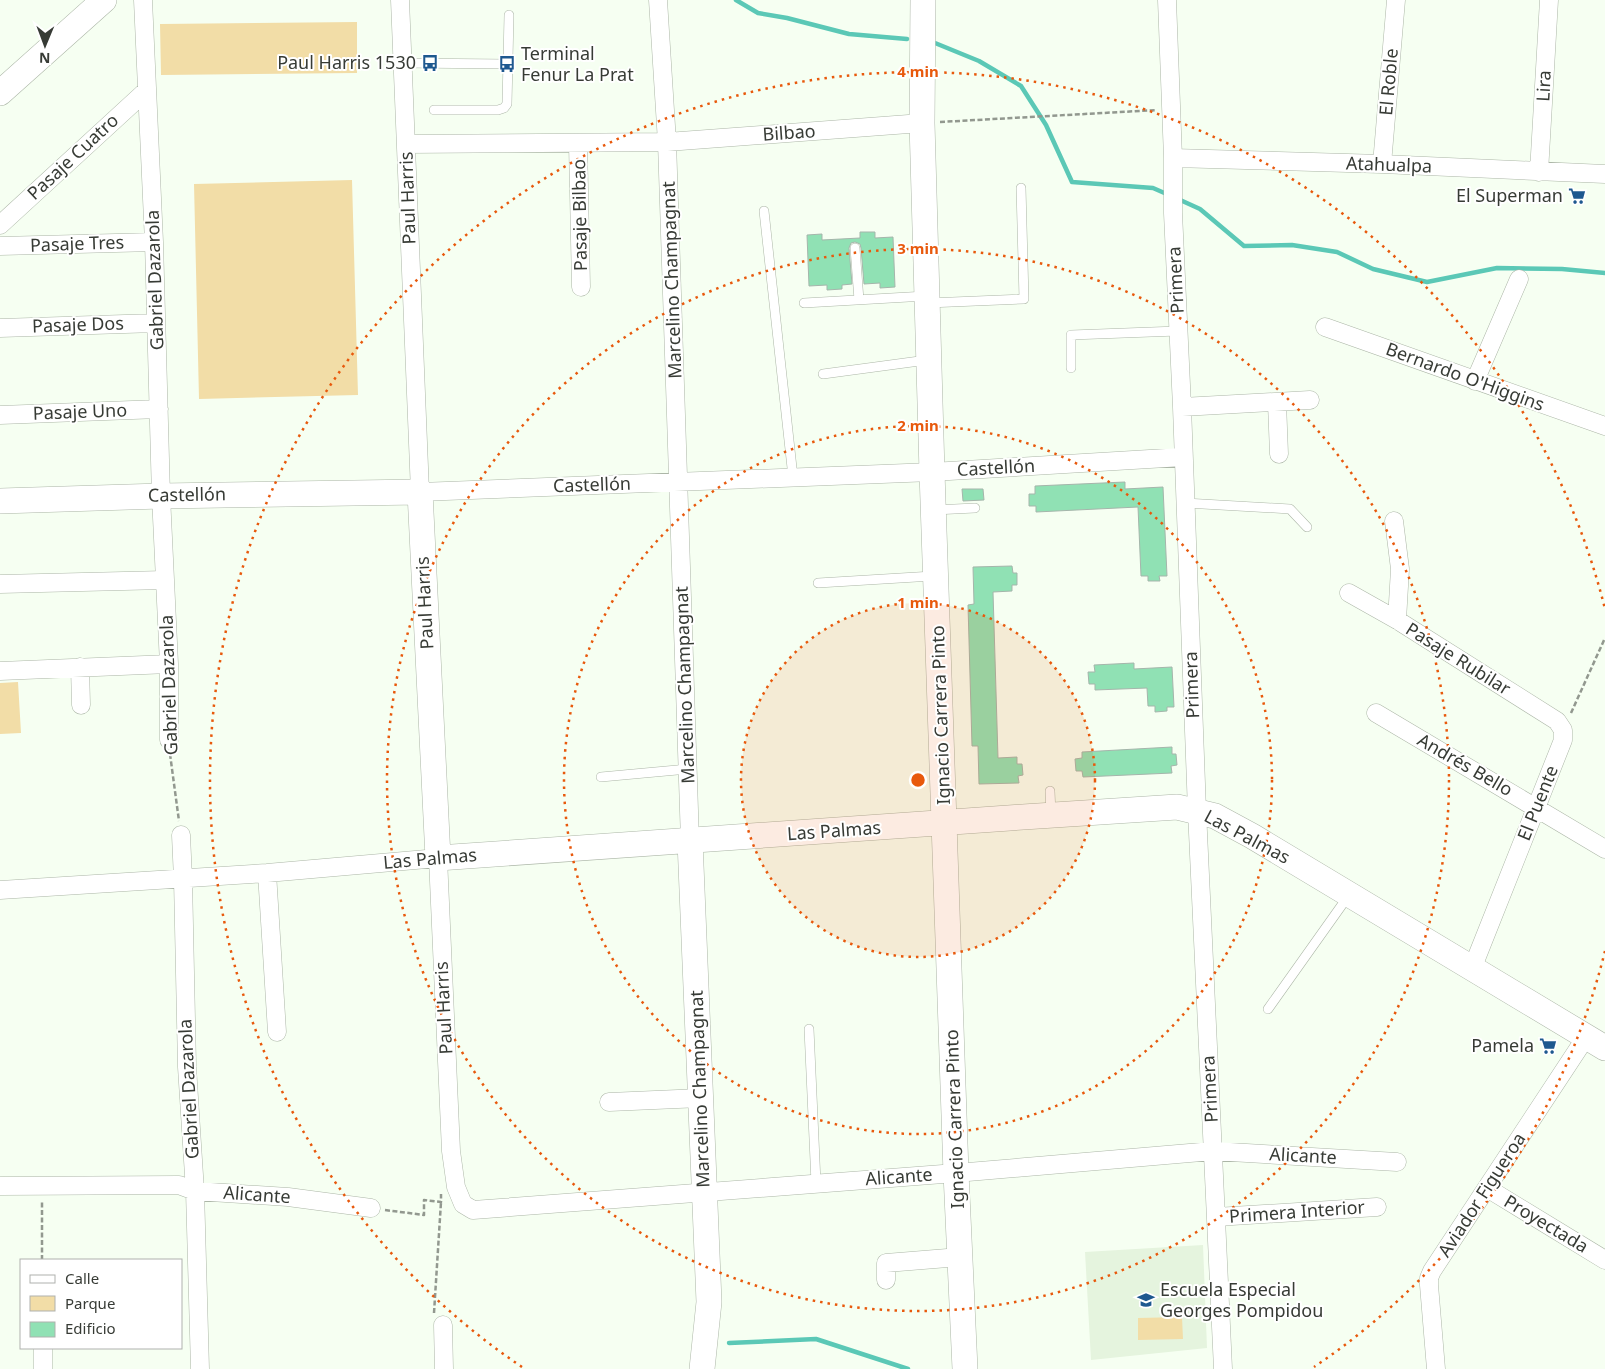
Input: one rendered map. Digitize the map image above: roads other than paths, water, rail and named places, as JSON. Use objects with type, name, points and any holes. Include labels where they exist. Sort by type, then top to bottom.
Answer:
[{"type":"main road","points":[[0,93],[104,0]]},
{"type":"main road","name":"Ignacio Carrera Pinto","points":[[923,0],[922,124],[932,472],[956,1173],[965,1369]]},
{"type":"main road","name":"Castellón","points":[[0,501],[162,496],[420,492]]},
{"type":"main road","name":"Paul Harris","points":[[420,492],[438,858]]},
{"type":"main road","name":"Las Palmas","points":[[438,858],[945,823],[1051,803],[1177,807],[1214,816],[1252,836],[1595,1042]]},
{"type":"main road","name":"Marcelino Champagnat","points":[[690,841],[709,1302],[702,1369]]},
{"type":"street","name":"Gabriel Dazarola","points":[[143,0],[154,242],[169,664],[169,740]]},
{"type":"street","name":"Paul Harris","points":[[400,0],[420,492]]},
{"type":"street","name":"Marcelino Champagnat","points":[[658,0],[667,142],[690,841]]},
{"type":"street","name":"Primera","points":[[1167,0],[1173,158],[1173,213],[1197,811],[1223,1369]]},
{"type":"street","name":"El Roble","points":[[1382,164],[1396,0]]},
{"type":"street","name":"Lira","points":[[1539,172],[1549,0]]},
{"type":"street","name":"Pasaje Cuatro","points":[[0,225],[147,90]]},
{"type":"street","name":"Bilbao","points":[[406,144],[667,142],[922,124]]},
{"type":"street","name":"Pasaje Bilbao","points":[[578,143],[581,287]]},
{"type":"street","name":"Atahualpa","points":[[1173,158],[1382,164],[1605,174]]},
{"type":"street","name":"Pasaje Tres","points":[[0,246],[154,242]]},
{"type":"street","points":[[1475,381],[1520,280]]},
{"type":"street","name":"Pasaje Dos","points":[[0,328],[156,323]]},
{"type":"street","name":"Bernardo O'Higgins","points":[[1325,327],[1605,426]]},
{"type":"street","points":[[1182,407],[1310,400]]},
{"type":"street","points":[[1277,403],[1279,454]]},
{"type":"street","name":"Pasaje Uno","points":[[0,415],[159,409]]},
{"type":"street","name":"Castellón","points":[[420,492],[932,472],[1183,457]]},
{"type":"street","points":[[1394,521],[1400,569],[1397,620]]},
{"type":"street","points":[[0,584],[165,580]]},
{"type":"street","name":"Pasaje Rubilar","points":[[1349,593],[1397,620],[1557,721],[1563,730]]},
{"type":"street","points":[[0,671],[169,664]]},
{"type":"street","points":[[80,667],[81,706]]},
{"type":"street","name":"Andrés Bello","points":[[1376,713],[1605,849]]},
{"type":"street","name":"El Puente","points":[[1472,969],[1563,740],[1563,730]]},
{"type":"street","name":"Gabriel Dazarola","points":[[181,835],[187,1067],[195,1190],[200,1369]]},
{"type":"street","name":"Paul Harris","points":[[438,858],[451,1151],[456,1188],[464,1204]]},
{"type":"street","name":"Las Palmas","points":[[0,890],[267,873],[438,858]]},
{"type":"street","points":[[267,873],[277,1032]]},
{"type":"street","name":"Aviador Figueroa","points":[[1436,1369],[1429,1278],[1432,1271],[1487,1188],[1595,1042]]},
{"type":"street","points":[[609,1102],[701,1098]]},
{"type":"street","name":"Alicante","points":[[464,1204],[473,1210],[956,1173],[1213,1151],[1397,1162]]},
{"type":"street","name":"Alicante","points":[[0,1186],[179,1185],[195,1190],[288,1197],[371,1208]]},
{"type":"street","name":"Proyectada","points":[[1487,1188],[1605,1260]]},
{"type":"street","name":"Primera Interior","points":[[1216,1217],[1377,1207]]},
{"type":"street","points":[[886,1280],[886,1263],[960,1257]]},
{"type":"street","points":[[443,1325],[444,1369]]},
{"type":"street","points":[[43,1349],[43,1369]]},
{"type":"lane","points":[[434,110],[498,110],[504,108],[507,104],[509,15]]},
{"type":"lane","points":[[403,63],[507,64]]},
{"type":"lane","points":[[804,303],[859,300],[1024,299],[1021,188]]},
{"type":"lane","points":[[764,211],[793,477]]},
{"type":"lane","points":[[855,248],[859,300]]},
{"type":"lane","points":[[1072,368],[1071,335],[1178,331]]},
{"type":"lane","points":[[823,374],[929,360]]},
{"type":"lane","points":[[1185,503],[1290,509],[1308,527]]},
{"type":"lane","points":[[934,510],[975,508]]},
{"type":"lane","points":[[818,583],[936,576]]},
{"type":"lane","points":[[600,777],[688,769]]},
{"type":"lane","points":[[1268,1009],[1349,895]]},
{"type":"lane","points":[[809,1029],[816,1183]]},
{"type":"waterway","points":[[736,0],[758,13],[787,18],[849,34],[907,39]]},
{"type":"waterway","points":[[935,43],[979,61],[1021,86],[1046,125],[1072,182],[1153,188],[1169,195]]},
{"type":"waterway","points":[[1178,199],[1200,209],[1244,246],[1292,245],[1337,252],[1373,269],[1427,282],[1497,268],[1562,269],[1605,273]]},
{"type":"waterway","points":[[729,1343],[816,1339],[908,1369]]},
{"type":"place","name":"Paul Harris 1530","points":[[430,63]]},
{"type":"place","name":"Terminal Fenur La Prat","points":[[507,64]]},
{"type":"place","name":"El Superman","points":[[1577,196]]},
{"type":"place","name":"Pamela","points":[[1548,1046]]},
{"type":"place","name":"Escuela Especial Georges Pompidou","points":[[1146,1300]]}]
